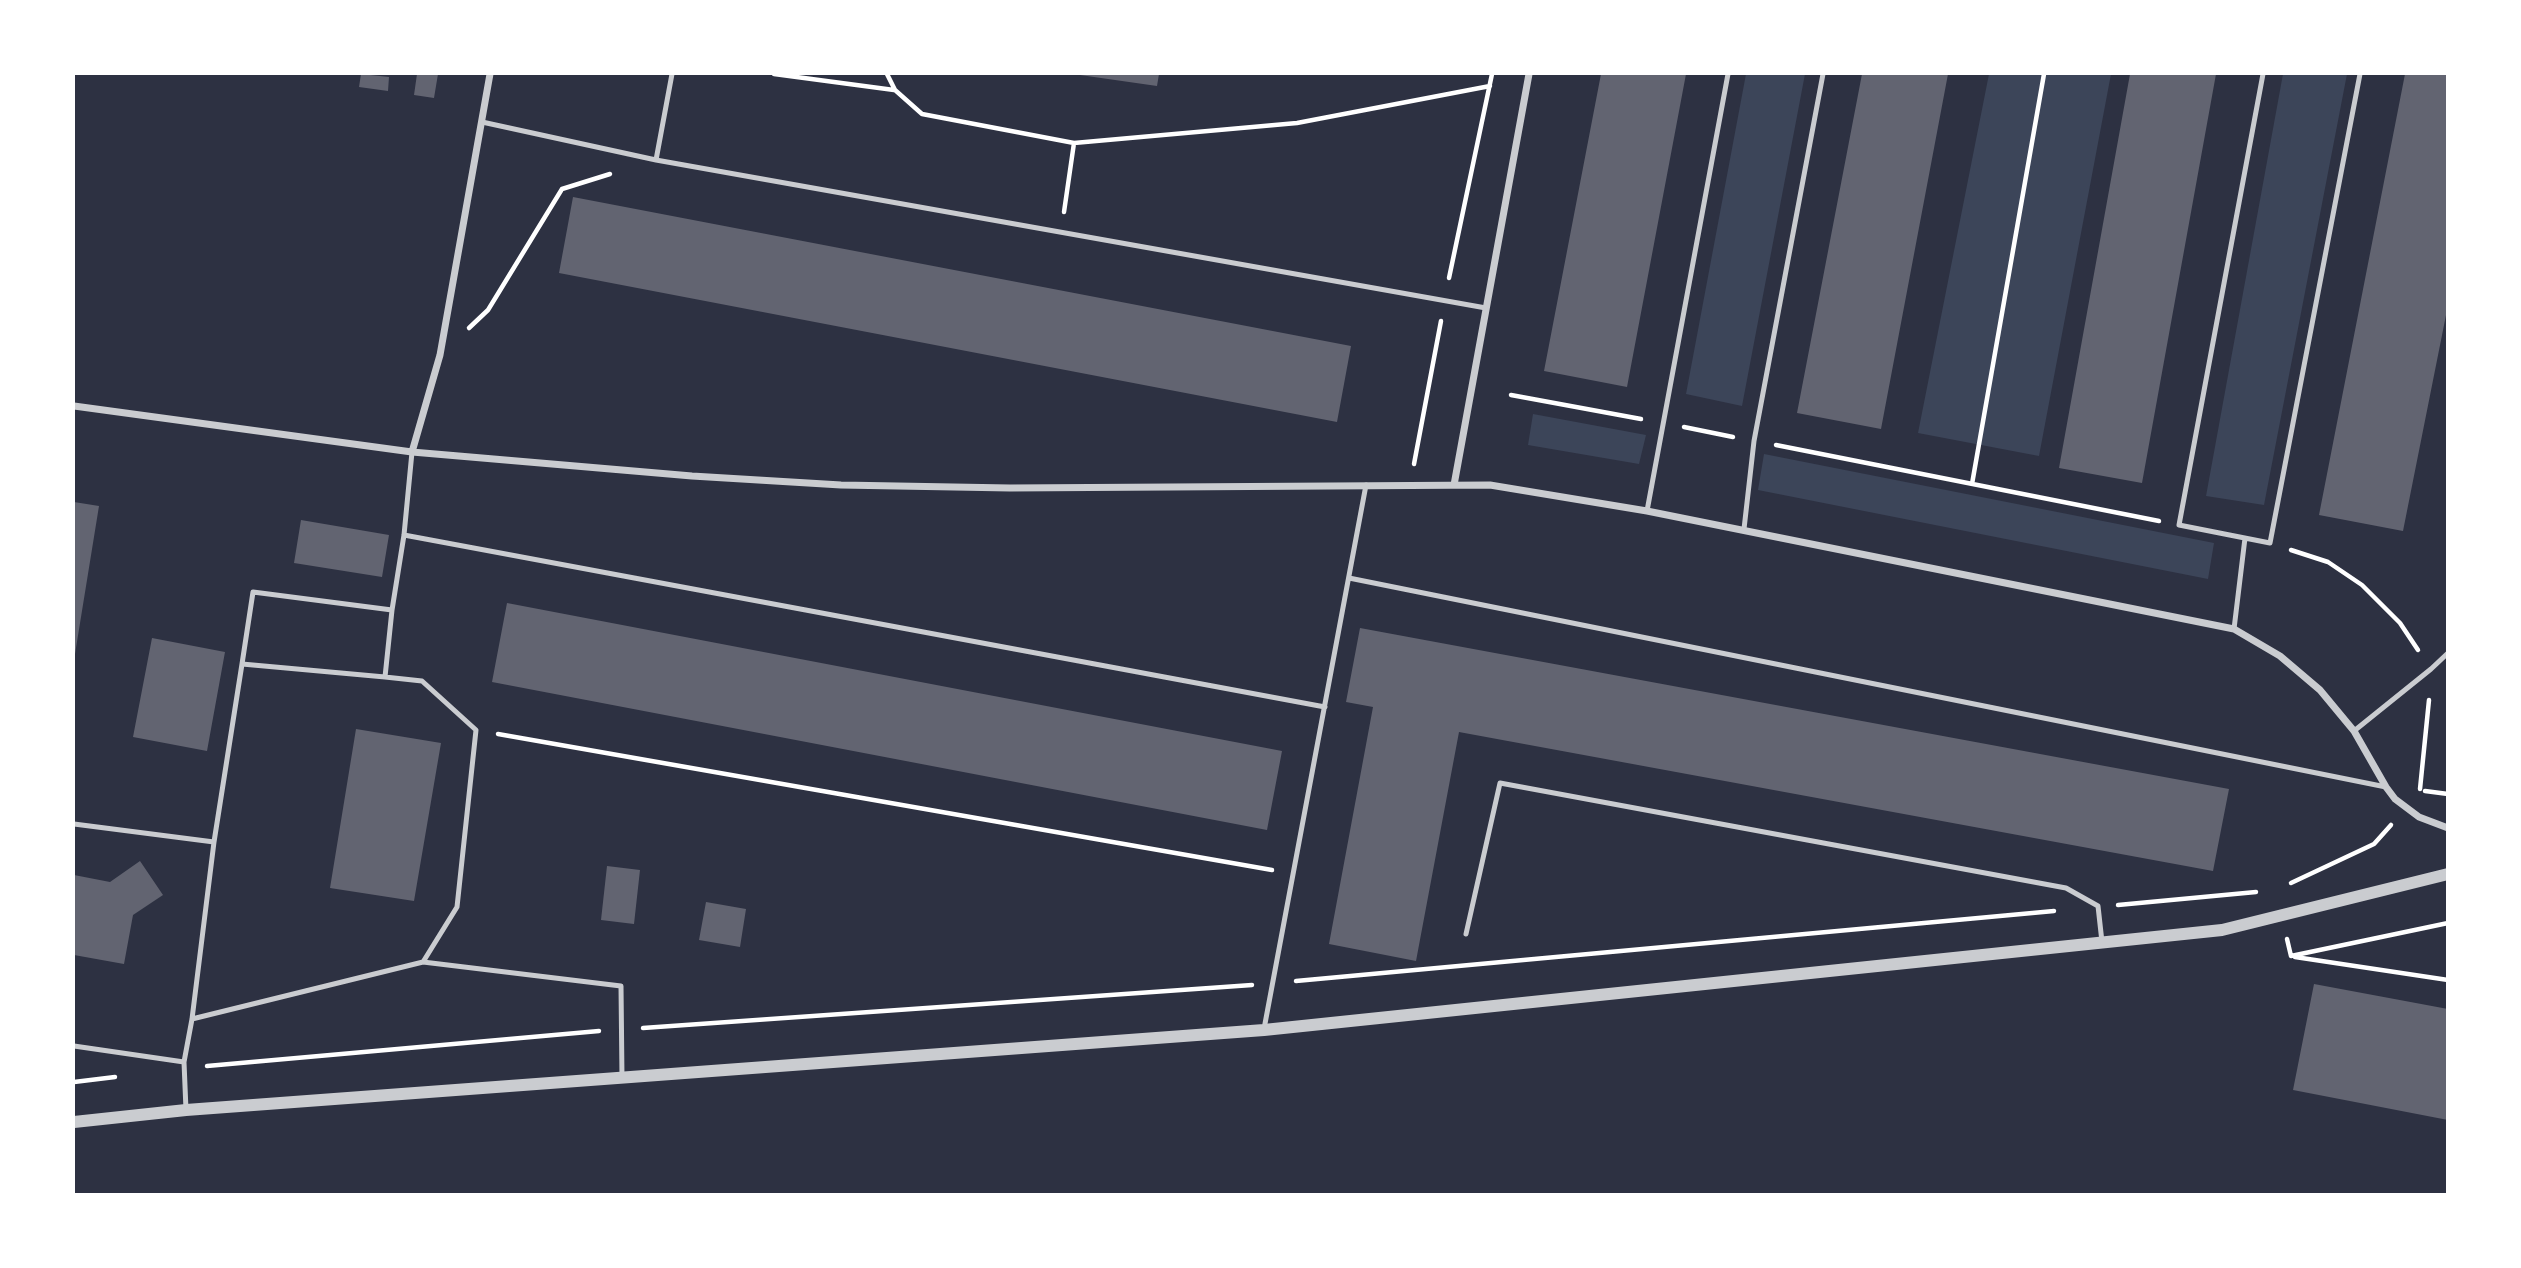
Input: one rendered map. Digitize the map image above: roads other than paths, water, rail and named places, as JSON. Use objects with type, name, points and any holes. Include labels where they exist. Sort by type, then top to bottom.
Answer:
[{"type":"street","points":[[412,453],[440,355],[490,74]]},
{"type":"street","points":[[1454,485],[1529,74]]},
{"type":"street","points":[[74,406],[412,453],[692,476],[841,485],[1010,488],[1490,485],[1647,511],[2234,629],[2301,672],[2338,709],[2354,731],[2386,788],[2407,809],[2448,828]]},
{"type":"street","points":[[74,1122],[186,1110],[1264,1030],[2222,930],[2448,874]]},
{"type":"lane","points":[[656,160],[672,74]]},
{"type":"lane","points":[[1647,511],[1728,74]]},
{"type":"lane","points":[[1744,529],[1754,441],[1823,74]]},
{"type":"lane","points":[[2263,74],[2179,525],[2270,543],[2360,74]]},
{"type":"lane","points":[[482,122],[656,160],[1486,308]]},
{"type":"lane","points":[[385,677],[412,453]]},
{"type":"lane","points":[[1264,1030],[1366,485]]},
{"type":"lane","points":[[404,535],[1325,707]]},
{"type":"lane","points":[[2234,629],[2245,538]]},
{"type":"lane","points":[[1349,578],[2386,788]]},
{"type":"lane","points":[[186,1110],[184,1062],[192,1019],[214,842],[253,592],[392,610]]},
{"type":"lane","points":[[2354,731],[2448,653]]},
{"type":"lane","points":[[242,664],[422,681],[475,730],[457,907],[423,962]]},
{"type":"lane","points":[[1466,934],[1500,783],[2066,888],[2098,906],[2102,942]]},
{"type":"lane","points":[[74,824],[214,842]]},
{"type":"lane","points":[[192,1019],[423,962],[621,986],[622,1078]]},
{"type":"lane","points":[[74,1045],[184,1062]]}]
